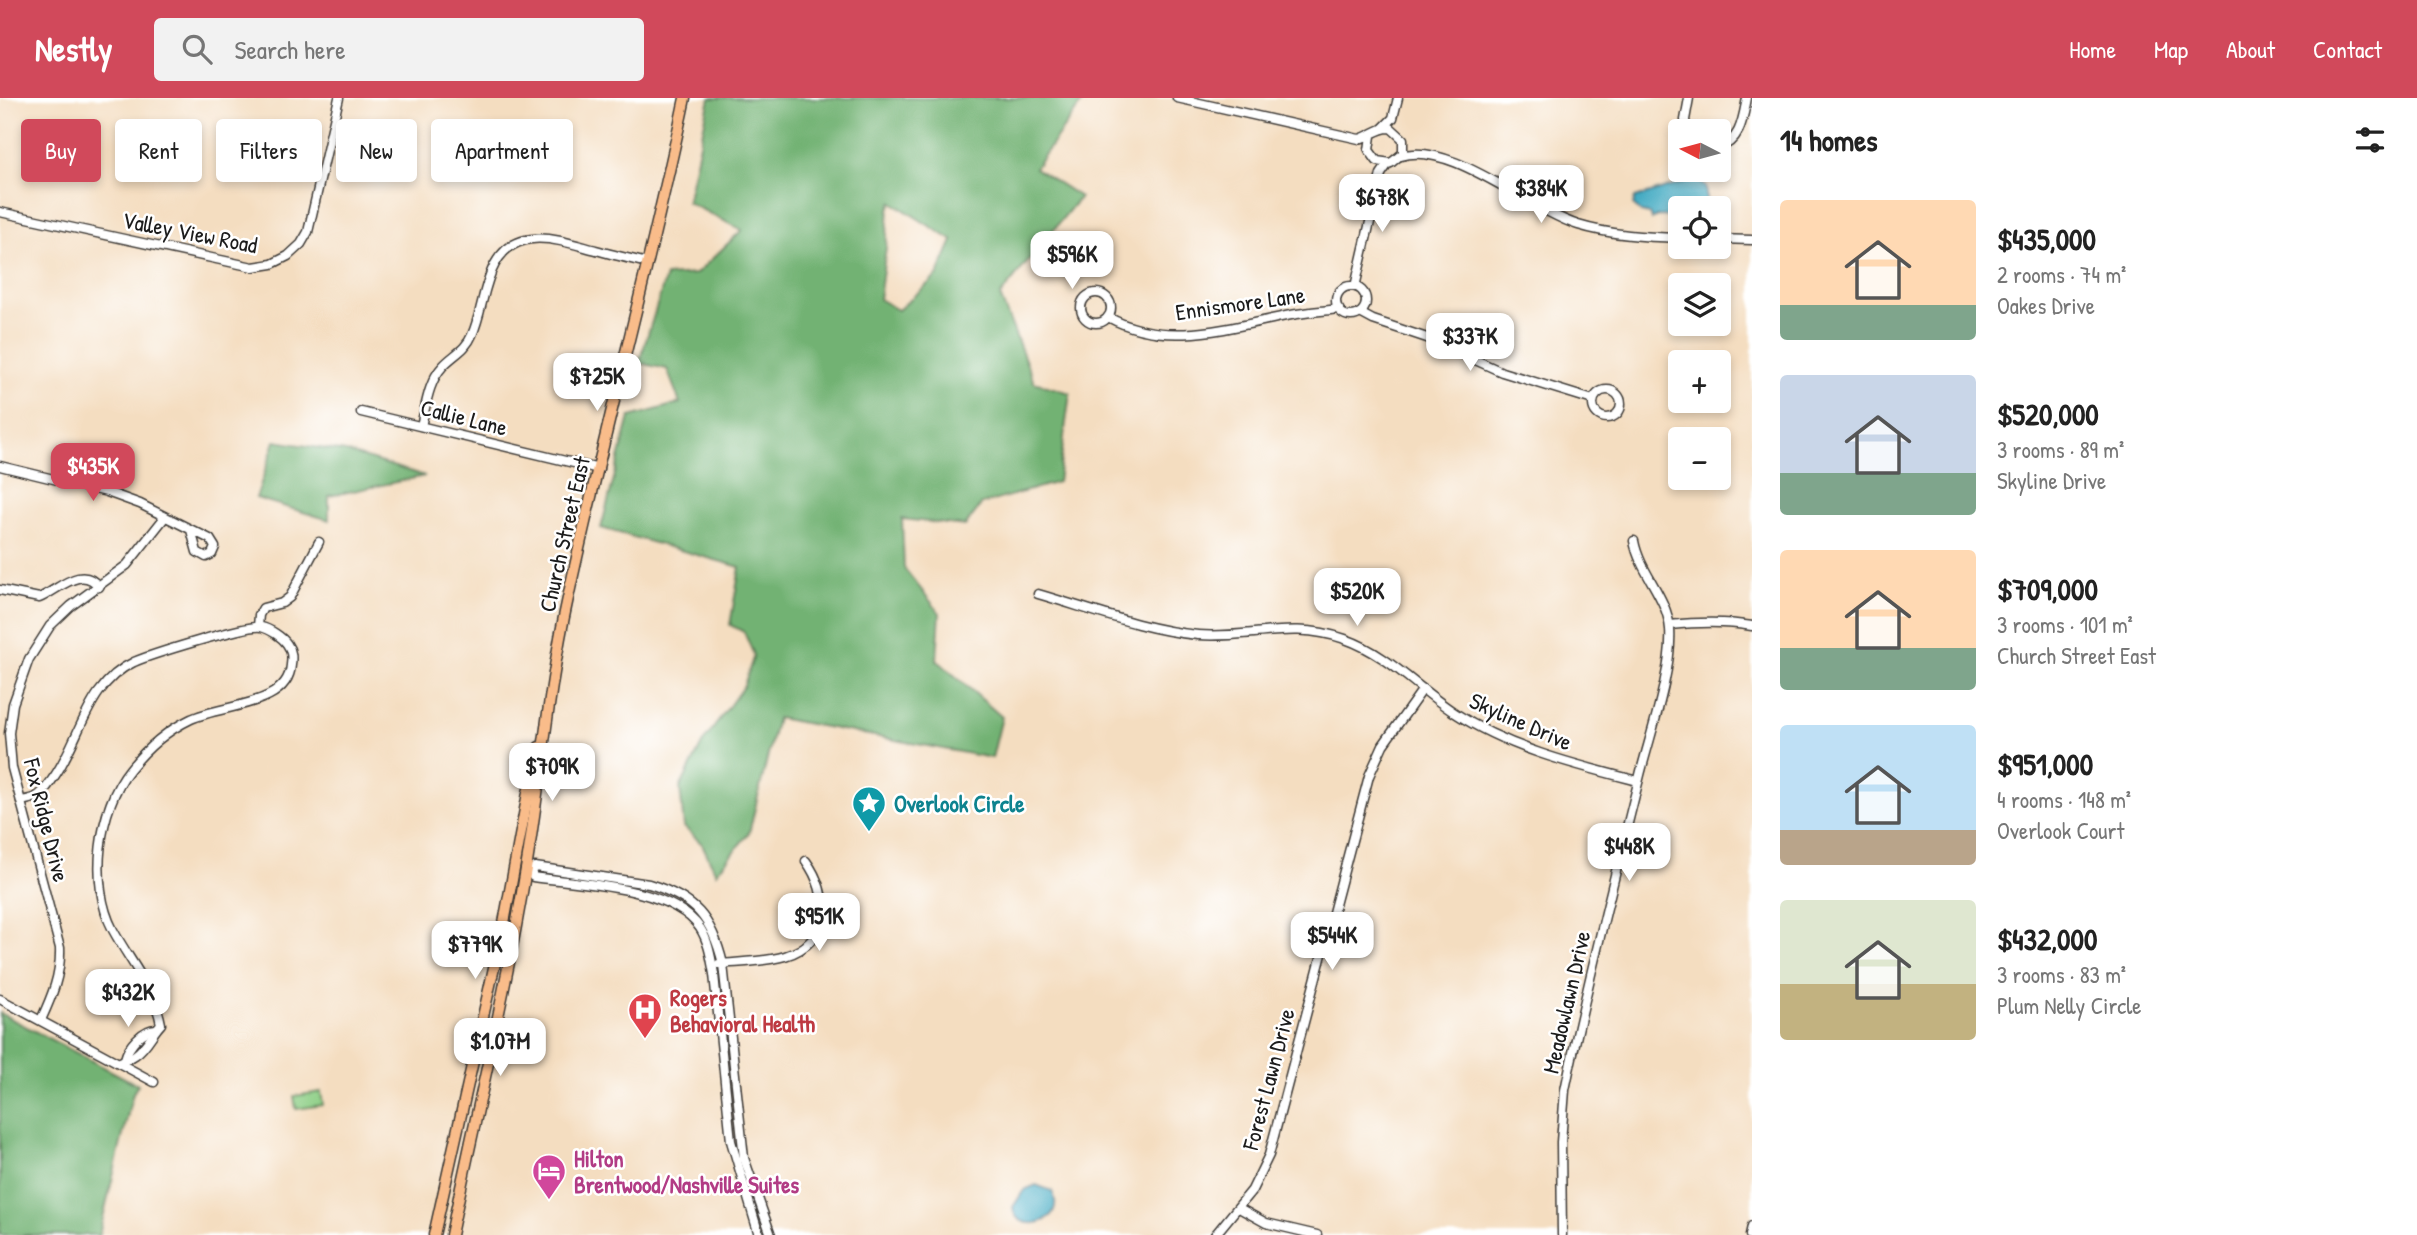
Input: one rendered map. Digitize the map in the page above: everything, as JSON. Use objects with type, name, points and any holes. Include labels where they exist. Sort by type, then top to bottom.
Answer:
[{"type":"main road","name":"Church Street East","points":[[451,1235],[528,870],[544,734],[568,598],[685,98]]},
{"type":"main road","name":"Church Street East","points":[[434,1235],[504,923],[534,763],[544,734]]},
{"type":"street","name":"Valley View Road","points":[[0,212],[253,267],[272,264],[293,252],[308,232],[339,98]]},
{"type":"street","points":[[1177,98],[1359,139],[1371,136],[1393,118],[1398,98]]},
{"type":"street","points":[[1685,119],[1689,98]]},
{"type":"street","points":[[1731,142],[1738,134],[1747,98]]},
{"type":"street","points":[[1393,118],[1404,144],[1414,152]]},
{"type":"street","points":[[1383,128],[1397,131]]},
{"type":"street","points":[[1369,150],[1371,136]]},
{"type":"street","points":[[1359,139],[1377,161],[1381,174]]},
{"type":"street","points":[[1401,156],[1404,144]]},
{"type":"street","points":[[1355,287],[1381,174],[1388,164],[1414,152],[1461,163],[1530,204],[1577,225],[1631,236],[1668,238]]},
{"type":"street","points":[[1377,161],[1388,164]]},
{"type":"street","points":[[421,426],[434,379],[471,338],[493,267],[502,253],[516,242],[531,237],[552,239],[648,263]]},
{"type":"street","points":[[1731,239],[1752,240]]},
{"type":"street","points":[[1347,287],[1355,287],[1366,298],[1365,308],[1360,313],[1348,316],[1339,309],[1339,293],[1347,287]]},
{"type":"street","name":"Ennismore Lane","points":[[1108,317],[1134,329],[1188,334],[1339,309]]},
{"type":"street","points":[[1360,313],[1427,338],[1502,372],[1593,400]]},
{"type":"street","name":"Callie Lane","points":[[361,412],[599,469]]},
{"type":"street","points":[[0,466],[97,489],[140,504],[191,530]]},
{"type":"street","name":"Fox Ridge Drive","points":[[41,1020],[55,989],[60,967],[60,948],[12,768],[9,733],[13,704],[33,651],[50,626],[71,606],[133,559],[165,517]]},
{"type":"street","name":"Meadowlawn Drive","points":[[1562,1235],[1561,1147],[1565,1090],[1670,646],[1670,625],[1663,604],[1638,558],[1634,541]]},
{"type":"street","points":[[258,626],[263,608],[282,603],[290,597],[319,542]]},
{"type":"street","points":[[0,590],[39,598],[68,581],[81,577],[92,580],[99,587]]},
{"type":"street","name":"Skyline Drive","points":[[1038,594],[1151,627],[1182,633],[1229,634],[1284,629],[1330,634],[1356,643],[1380,656],[1464,719],[1505,739],[1572,764],[1639,781]]},
{"type":"street","points":[[1670,625],[1700,621],[1752,626]]},
{"type":"street","points":[[21,801],[34,798],[49,785],[64,762],[96,694],[124,668],[171,649],[258,626],[279,637],[291,650],[291,669],[285,685],[270,695],[190,719],[163,737],[130,769],[113,797],[105,819],[100,857],[105,905],[111,927],[159,1010],[161,1024],[156,1029],[150,1029],[127,1049],[122,1061]]},
{"type":"street","name":"Forest Lawn Drive","points":[[1216,1235],[1240,1208],[1256,1184],[1273,1143],[1369,776],[1383,745],[1423,689]]},
{"type":"street","points":[[712,964],[785,956],[803,948],[814,936],[823,915],[824,901],[816,875],[806,861]]},
{"type":"street","points":[[759,1235],[731,1141],[712,964],[701,930],[690,916],[659,897],[533,877],[528,870],[535,867],[638,882],[685,899],[706,919],[717,938],[723,964],[744,1158],[771,1235]]},
{"type":"street","points":[[0,999],[122,1061],[154,1082]]},
{"type":"street","points":[[1240,1208],[1266,1223],[1317,1235]]},
{"type":"street","points":[[1750,1235],[1752,1226]]},
{"type":"green space","points":[[710,98],[1085,98],[1035,168],[1080,197],[1000,296],[1034,382],[1070,393],[1058,482],[982,504],[965,526],[902,519],[904,568],[940,613],[937,660],[1002,717],[992,758],[777,718],[749,833],[716,873],[702,844],[684,827],[680,788],[702,744],[744,685],[754,655],[744,632],[730,625],[740,567],[601,528],[630,417],[680,403],[667,369],[639,363],[666,276],[696,274],[742,230],[687,202]],"holes":[[[892,202],[953,241],[938,275],[898,310],[879,299]]]},
{"type":"green space","points":[[275,441],[346,452],[425,476],[329,496],[329,520],[256,498]]},
{"type":"green space","points":[[0,1013],[138,1085],[133,1093],[99,1235],[0,1235]]},
{"type":"green space","points":[[321,1092],[323,1105],[296,1109],[294,1096]]},
{"type":"water","points":[[1685,182],[1699,182],[1706,187],[1706,196],[1668,196],[1668,216],[1657,216],[1652,220],[1649,214],[1641,212],[1633,205],[1635,198]]},
{"type":"water","points":[[1036,1185],[1052,1191],[1055,1203],[1053,1212],[1039,1222],[1022,1221],[1016,1216],[1013,1207],[1024,1190]]},
{"type":"place","name":"Overlook Circle","points":[[869,833]]},
{"type":"place","name":"Rogers Behavioral Health","points":[[645,1040]]},
{"type":"place","name":"Hilton Brentwood/Nashville Suites","points":[[549,1201]]}]
